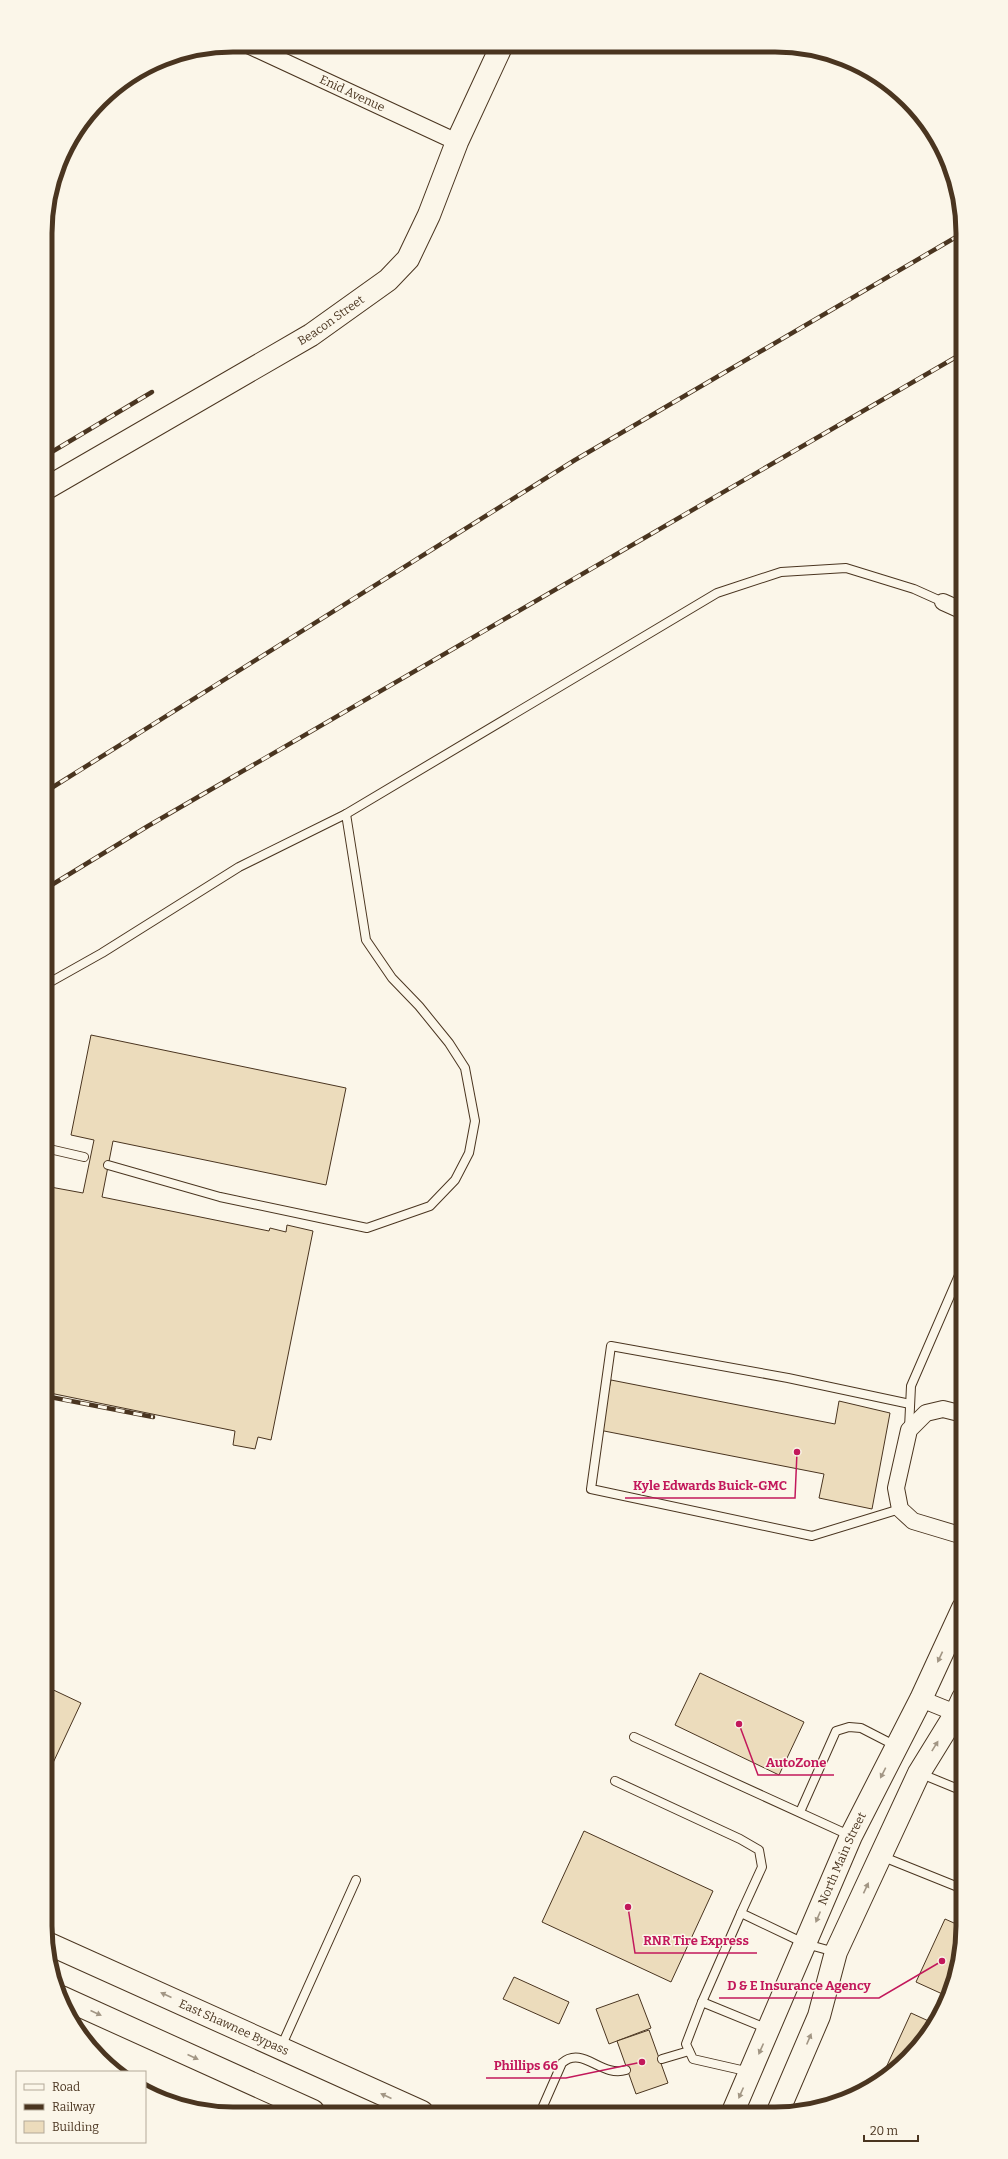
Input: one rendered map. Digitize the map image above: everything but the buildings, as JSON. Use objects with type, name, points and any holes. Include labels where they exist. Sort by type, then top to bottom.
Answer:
[{"type":"main road","name":"Beacon Street","points":[[52,485],[310,335],[388,280],[408,259],[499,52]]},
{"type":"main road","name":"North Main Street","points":[[735,2107],[851,1836],[921,1699],[956,1623]]},
{"type":"main road","points":[[779,2107],[819,2016],[836,1952],[919,1773],[956,1715]]},
{"type":"main road","name":"East Shawnee Bypass","points":[[53,1946],[281,2047],[411,2107]]},
{"type":"main road","points":[[68,2000],[304,2107]]},
{"type":"street","name":"Enid Avenue","points":[[263,52],[458,142]]},
{"type":"street","points":[[943,602],[956,608]]},
{"type":"street","points":[[956,1412],[943,1409],[926,1413],[909,1430],[896,1488],[900,1509],[913,1521],[956,1534]]},
{"type":"street","points":[[921,1699],[956,1708]]},
{"type":"lane","points":[[52,981],[102,953],[239,867],[346,814],[717,592],[781,572],[846,568],[914,589],[943,602]]},
{"type":"lane","points":[[108,1164],[220,1197],[367,1228],[430,1206],[455,1180],[469,1153],[475,1121],[465,1068],[449,1043],[419,1006],[392,978],[366,940],[346,814]]},
{"type":"lane","points":[[52,1150],[84,1157]]},
{"type":"lane","points":[[909,1430],[911,1386],[956,1282]]},
{"type":"lane","points":[[900,1509],[812,1536],[591,1489],[611,1346],[788,1378],[910,1404]]},
{"type":"lane","points":[[800,1812],[836,1731],[849,1726],[861,1728],[897,1746]]},
{"type":"lane","points":[[634,1737],[851,1836]]},
{"type":"lane","points":[[919,1773],[956,1788]]},
{"type":"lane","points":[[615,1782],[740,1839],[759,1850],[762,1867],[702,2002],[686,2044],[694,2059],[751,2072]]},
{"type":"lane","points":[[880,1856],[956,1886]]},
{"type":"lane","points":[[281,2047],[356,1880]]},
{"type":"lane","points":[[742,1913],[806,1944],[836,1952]]},
{"type":"lane","points":[[702,2002],[769,2030]]},
{"type":"lane","points":[[662,2059],[689,2051]]},
{"type":"lane","points":[[543,2107],[562,2063],[568,2058],[579,2057],[610,2072],[618,2073],[626,2070]]},
{"type":"railway","points":[[52,788],[575,460],[956,237]]},
{"type":"railway","points":[[52,885],[148,826],[956,357]]},
{"type":"railway","points":[[52,452],[152,392]]},
{"type":"railway","points":[[52,1397],[153,1417]]},
{"type":"place","name":"Kyle Edwards Buick-GMC","points":[[797,1452]]},
{"type":"place","name":"AutoZone","points":[[739,1724]]},
{"type":"place","name":"RNR Tire Express","points":[[628,1907]]},
{"type":"place","name":"D & E Insurance Agency","points":[[942,1961]]},
{"type":"place","name":"Phillips 66","points":[[642,2062]]}]
